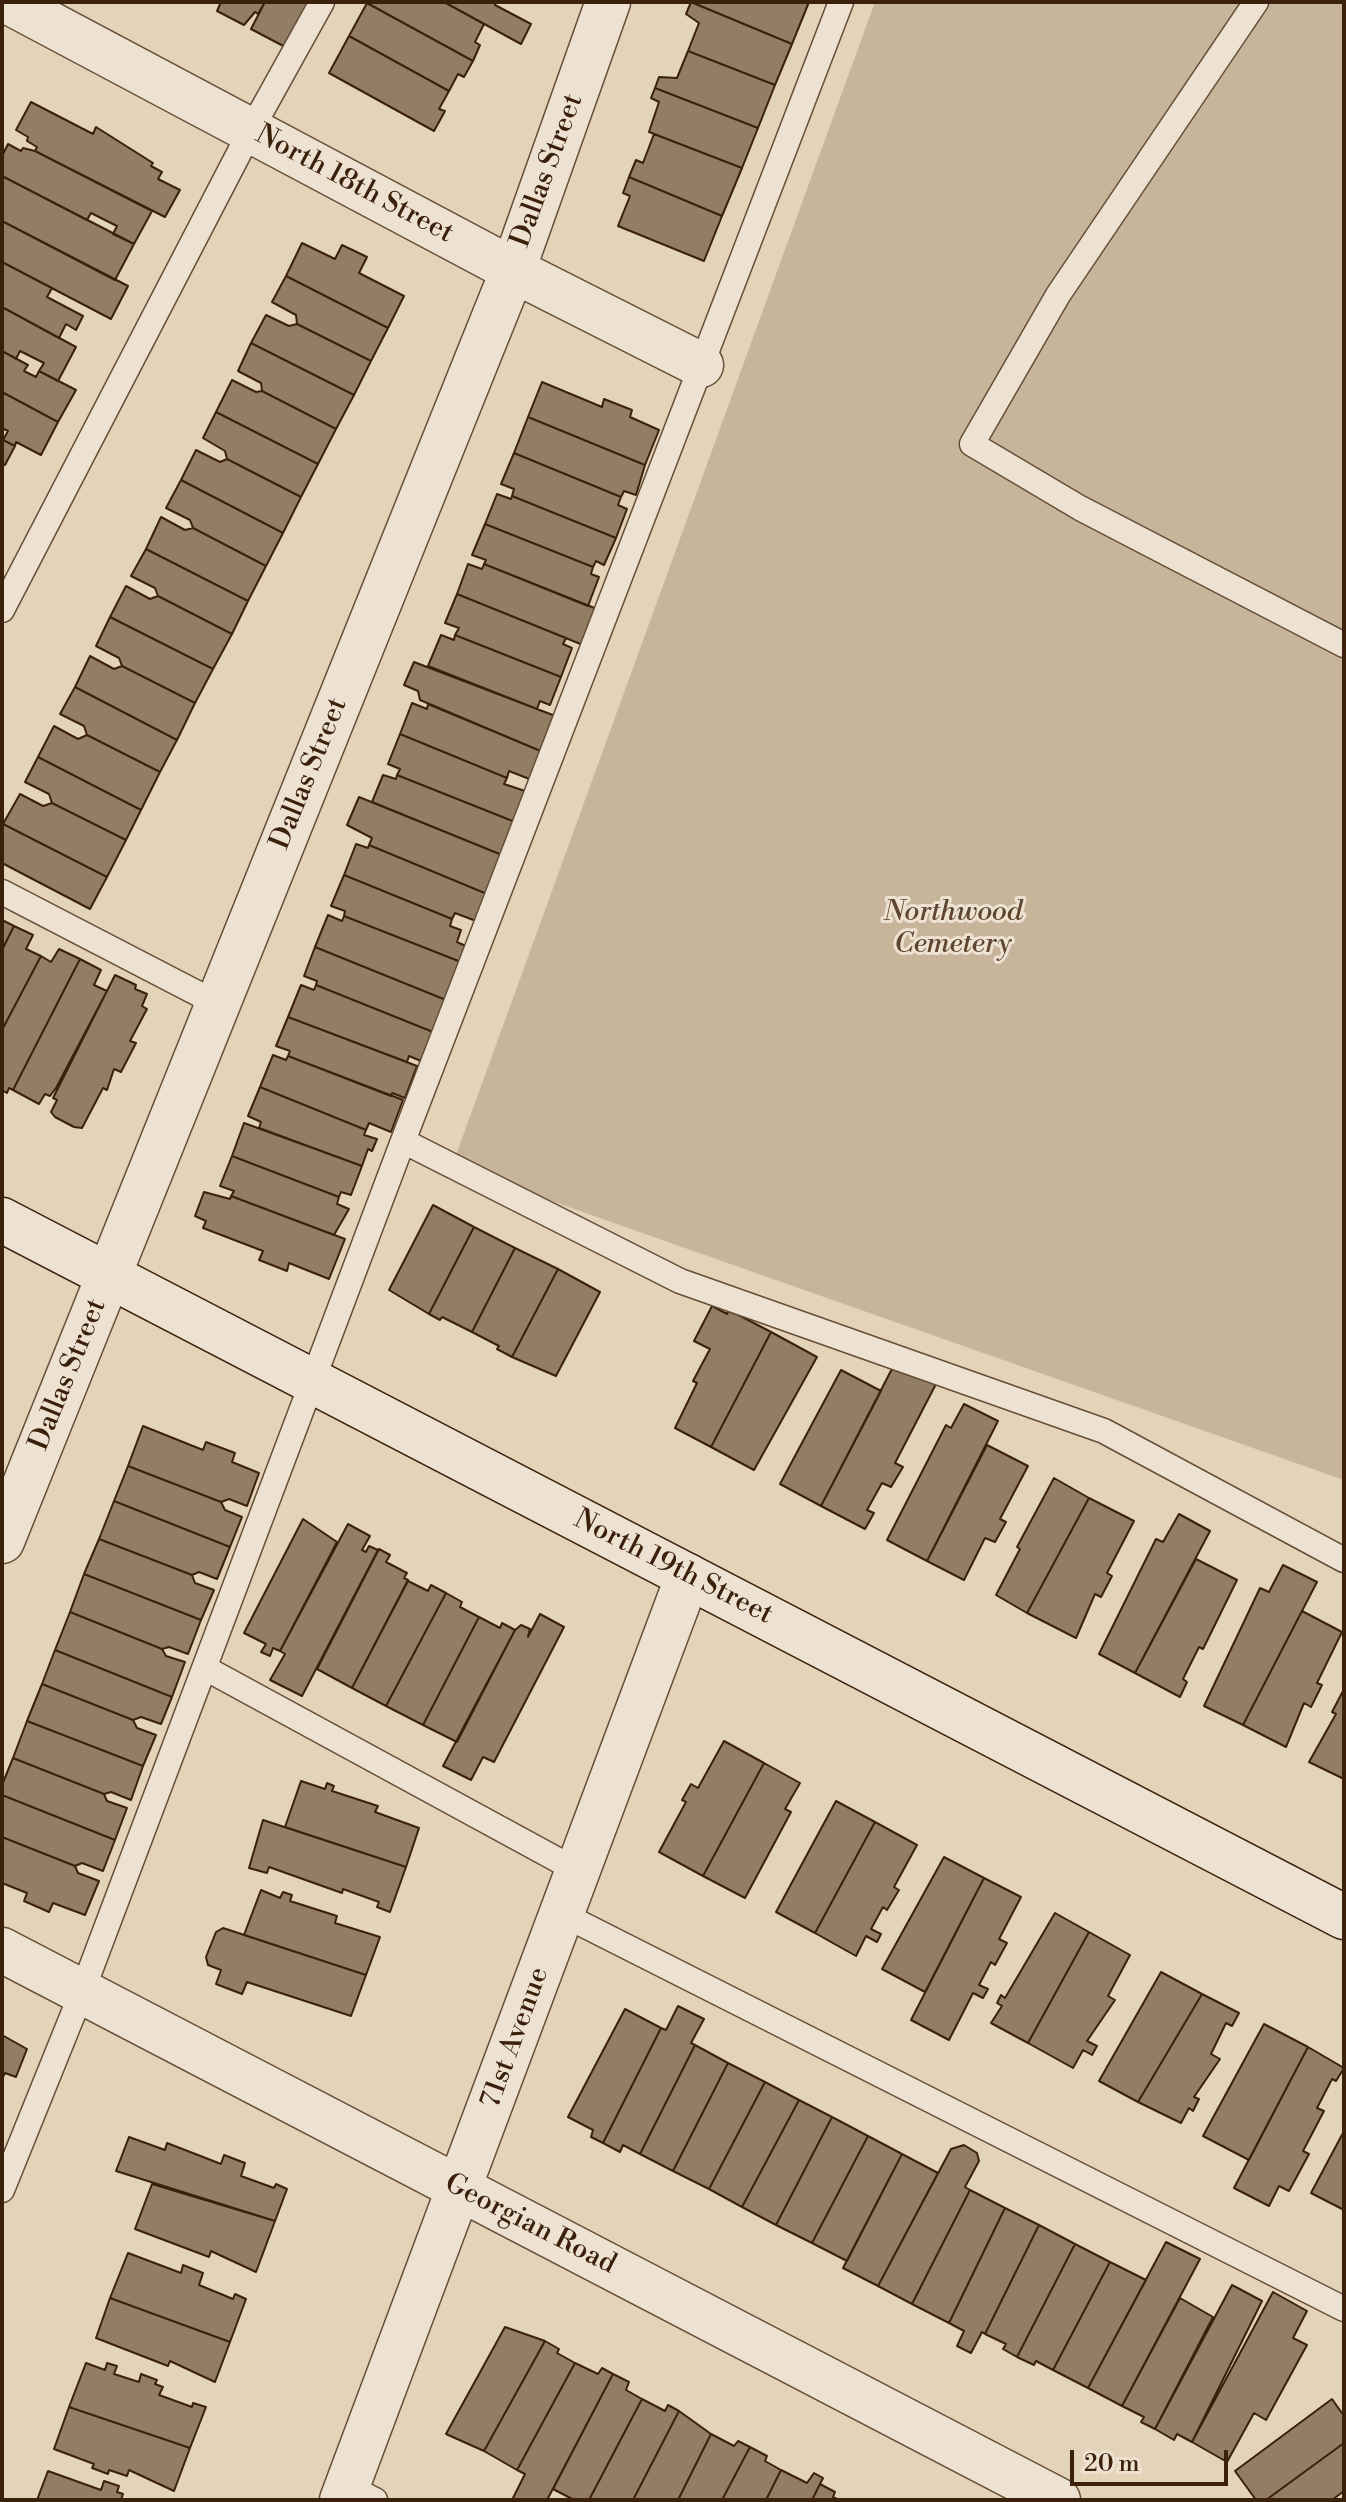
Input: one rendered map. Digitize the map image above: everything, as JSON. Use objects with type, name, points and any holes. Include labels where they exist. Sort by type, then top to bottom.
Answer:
[{"type":"street","name":"North 18th Street","points":[[9,2],[513,270],[701,365]]},
{"type":"street","name":"Dallas Street","points":[[2,1541],[513,270],[608,2]]},
{"type":"street","name":"North 19th Street","points":[[2,1220],[1344,1917]]},
{"type":"street","name":"71st Avenue","points":[[355,2495],[460,2188],[688,1576]]},
{"type":"street","name":"Georgian Road","points":[[2,1950],[1058,2500]]},
{"type":"lane","points":[[2,610],[251,130],[322,2]]},
{"type":"lane","points":[[2,2190],[82,1992],[403,1141],[841,2]]},
{"type":"lane","points":[[1256,2],[1058,295],[972,444],[1080,508],[1344,645]]},
{"type":"lane","points":[[2,892],[218,1004]]},
{"type":"lane","points":[[403,1141],[680,1281],[1104,1431],[1344,1560]]},
{"type":"lane","points":[[205,1668],[578,1871]]},
{"type":"lane","points":[[562,1914],[1344,2309]]},
{"type":"green space","name":"Northwood Cemetery","points":[[875,2],[1344,2],[1344,1480],[452,1166]]},
{"type":"building","points":[[221,2],[265,2],[258,14],[255,12],[244,25],[217,11]]},
{"type":"building","points":[[265,2],[314,2],[289,49],[251,29]]},
{"type":"building","points":[[444,2],[484,24],[475,42],[480,45],[473,61],[367,3]]},
{"type":"building","points":[[444,2],[496,2],[495,5],[531,24],[521,44]]},
{"type":"building","points":[[691,2],[792,44],[775,85],[688,51],[699,23],[686,14]]},
{"type":"building","points":[[699,2],[809,2],[792,44],[698,5]]},
{"type":"building","points":[[367,3],[473,61],[464,77],[458,74],[449,91],[349,36]]},
{"type":"building","points":[[349,36],[449,91],[439,109],[445,111],[434,131],[329,73]]},
{"type":"building","points":[[688,51],[775,85],[758,128],[655,88],[659,77],[677,78]]},
{"type":"building","points":[[655,88],[758,128],[742,168],[649,132],[659,102],[651,98]]},
{"type":"building","points":[[31,102],[93,134],[96,127],[153,163],[151,166],[162,172],[158,179],[180,190],[165,217],[35,151],[37,147],[27,141],[28,137],[16,130]]},
{"type":"building","points":[[654,134],[742,168],[722,216],[629,177],[636,160],[643,163]]},
{"type":"building","points":[[8,144],[21,151],[23,148],[35,151],[152,211],[134,244],[113,234],[117,226],[91,213],[87,220],[2,176],[2,156]]},
{"type":"building","points":[[2,176],[134,244],[115,280],[2,221]]},
{"type":"building","points":[[629,177],[722,216],[704,261],[618,226],[630,196],[623,193]]},
{"type":"building","points":[[2,221],[128,286],[111,319],[2,262]]},
{"type":"building","points":[[302,243],[335,259],[342,245],[367,257],[359,273],[404,296],[388,328],[286,276]]},
{"type":"building","points":[[2,262],[52,288],[47,297],[83,316],[76,330],[66,324],[59,338],[2,307]]},
{"type":"building","points":[[286,276],[388,328],[371,361],[297,324],[296,315],[272,302]]},
{"type":"building","points":[[2,307],[76,347],[58,381],[39,371],[44,363],[20,351],[16,359],[2,351]]},
{"type":"building","points":[[266,315],[289,326],[297,324],[371,361],[354,395],[251,343]]},
{"type":"building","points":[[251,343],[354,395],[336,429],[262,391],[261,383],[238,371]]},
{"type":"building","points":[[2,351],[28,365],[24,371],[36,377],[39,371],[76,390],[58,422],[2,392]]},
{"type":"building","points":[[232,380],[256,392],[262,391],[336,429],[318,464],[216,412]]},
{"type":"building","points":[[542,382],[602,407],[604,399],[632,410],[630,417],[659,430],[645,465],[528,417]]},
{"type":"building","points":[[2,392],[58,422],[41,455],[16,442],[15,446],[3,440],[8,431],[2,428]]},
{"type":"building","points":[[216,412],[318,464],[301,497],[227,459],[225,451],[203,438]]},
{"type":"building","points":[[528,417],[645,465],[636,495],[624,491],[621,497],[514,453]]},
{"type":"building","points":[[3,440],[15,446],[5,465],[2,463]]},
{"type":"building","points":[[196,450],[220,462],[227,459],[301,497],[283,533],[181,480]]},
{"type":"building","points":[[514,453],[621,497],[618,505],[627,509],[616,538],[512,496],[514,489],[501,484]]},
{"type":"building","points":[[181,480],[283,533],[266,566],[193,528],[190,520],[166,508]]},
{"type":"building","points":[[497,494],[511,499],[512,496],[616,538],[604,565],[596,561],[593,567],[485,524]]},
{"type":"building","points":[[161,517],[185,530],[193,528],[266,566],[248,601],[146,549]]},
{"type":"building","points":[[485,524],[593,567],[591,574],[599,577],[588,606],[484,564],[486,560],[472,555]]},
{"type":"building","points":[[146,549],[248,601],[232,634],[158,596],[155,588],[131,576]]},
{"type":"building","points":[[468,564],[482,569],[484,564],[597,609],[583,645],[457,594]]},
{"type":"building","points":[[126,586],[150,599],[158,596],[232,634],[213,669],[110,617]]},
{"type":"building","points":[[457,594],[566,638],[563,644],[572,648],[561,677],[455,635],[459,628],[445,623]]},
{"type":"building","points":[[110,617],[213,669],[195,703],[122,666],[119,658],[96,646]]},
{"type":"building","points":[[441,635],[454,640],[455,635],[561,677],[550,705],[540,701],[537,709],[428,666]]},
{"type":"building","points":[[90,656],[114,669],[122,666],[195,703],[177,740],[75,687]]},
{"type":"building","points":[[414,662],[558,717],[543,752],[420,700],[418,691],[404,685]]},
{"type":"building","points":[[75,687],[177,740],[160,772],[87,735],[84,726],[60,714]]},
{"type":"building","points":[[412,703],[427,709],[428,704],[543,752],[532,780],[509,771],[507,778],[400,734]]},
{"type":"building","points":[[54,726],[78,739],[87,735],[160,772],[141,810],[38,757]]},
{"type":"building","points":[[400,734],[507,778],[504,784],[528,792],[515,822],[397,775],[400,769],[388,764]]},
{"type":"building","points":[[38,757],[141,810],[126,840],[52,803],[49,794],[25,782]]},
{"type":"building","points":[[383,775],[396,779],[397,775],[515,822],[502,855],[372,802]]},
{"type":"building","points":[[20,794],[43,806],[52,803],[126,840],[107,877],[3,824]]},
{"type":"building","points":[[359,797],[502,855],[487,894],[369,845],[372,838],[347,825]]},
{"type":"building","points":[[3,824],[107,877],[90,909],[2,863]]},
{"type":"building","points":[[356,844],[368,848],[369,845],[487,894],[476,921],[455,913],[452,919],[344,875]]},
{"type":"building","points":[[344,875],[452,919],[450,926],[461,930],[457,942],[468,947],[461,962],[344,916],[345,911],[331,906]]},
{"type":"building","points":[[328,915],[342,921],[344,916],[461,962],[446,1000],[315,947]]},
{"type":"building","points":[[2,920],[14,926],[2,950]]},
{"type":"building","points":[[14,926],[33,935],[26,949],[41,956],[2,1030],[2,950]]},
{"type":"building","points":[[315,947],[446,1000],[433,1032],[316,985],[317,981],[304,976]]},
{"type":"building","points":[[59,949],[80,959],[13,1090],[9,1088],[7,1093],[2,1090],[2,1030],[41,956],[51,962]]},
{"type":"building","points":[[80,959],[101,970],[94,985],[107,991],[56,1088],[50,1096],[45,1094],[39,1104],[13,1090]]},
{"type":"building","points":[[115,975],[147,994],[142,1006],[147,1009],[130,1041],[136,1043],[121,1072],[114,1069],[107,1090],[103,1088],[82,1128],[74,1127],[51,1112],[57,1100],[53,1098]]},
{"type":"building","points":[[301,985],[314,990],[316,985],[433,1032],[421,1061],[409,1056],[407,1062],[288,1017]]},
{"type":"building","points":[[288,1017],[417,1066],[405,1098],[392,1093],[391,1096],[288,1056],[290,1051],[276,1046]]},
{"type":"building","points":[[273,1055],[286,1060],[288,1056],[403,1100],[391,1132],[369,1123],[366,1130],[260,1087]]},
{"type":"building","points":[[260,1087],[366,1130],[364,1135],[377,1139],[372,1151],[368,1149],[362,1166],[259,1128],[261,1122],[248,1116]]},
{"type":"building","points":[[244,1123],[362,1166],[351,1195],[341,1192],[339,1197],[232,1156]]},
{"type":"building","points":[[232,1156],[339,1197],[337,1204],[349,1209],[334,1235],[231,1196],[234,1191],[220,1186]]},
{"type":"building","points":[[204,1192],[230,1199],[231,1196],[345,1239],[329,1279],[289,1263],[287,1271],[259,1260],[263,1251],[203,1228],[206,1221],[195,1216]]},
{"type":"building","points":[[433,1205],[474,1227],[429,1314],[389,1290]]},
{"type":"building","points":[[474,1227],[515,1248],[472,1332],[429,1314]]},
{"type":"building","points":[[515,1248],[558,1269],[512,1357],[497,1349],[499,1346],[472,1332]]},
{"type":"building","points":[[558,1269],[600,1292],[556,1376],[512,1357]]},
{"type":"building","points":[[712,1306],[727,1314],[729,1310],[771,1332],[711,1447],[675,1428],[697,1383],[693,1381],[710,1349],[694,1341]]},
{"type":"building","points":[[771,1332],[817,1357],[754,1470],[711,1447]]},
{"type":"building","points":[[895,1363],[936,1384],[895,1463],[903,1467],[891,1487],[882,1483],[867,1510],[874,1513],[865,1529],[821,1506]]},
{"type":"building","points":[[841,1370],[881,1391],[821,1506],[780,1484]]},
{"type":"building","points":[[964,1404],[998,1421],[927,1561],[887,1540],[946,1425],[951,1428]]},
{"type":"building","points":[[143,1426],[203,1450],[206,1442],[235,1453],[232,1462],[259,1473],[247,1506],[229,1499],[221,1502],[128,1466]]},
{"type":"building","points":[[987,1445],[1028,1466],[1000,1519],[1006,1522],[995,1542],[985,1538],[964,1580],[927,1561]]},
{"type":"building","points":[[128,1466],[221,1502],[225,1510],[242,1517],[230,1547],[114,1501]]},
{"type":"building","points":[[1054,1478],[1089,1498],[1027,1613],[996,1595],[1020,1549],[1017,1547]]},
{"type":"building","points":[[1089,1498],[1134,1521],[1107,1573],[1112,1576],[1101,1597],[1095,1594],[1076,1638],[1027,1613]]},
{"type":"building","points":[[114,1501],[230,1547],[217,1579],[199,1572],[192,1575],[99,1539]]},
{"type":"building","points":[[1179,1514],[1210,1531],[1135,1673],[1099,1654],[1156,1539],[1163,1542]]},
{"type":"building","points":[[303,1519],[337,1542],[280,1651],[273,1648],[270,1656],[261,1652],[266,1644],[244,1633]]},
{"type":"building","points":[[348,1524],[370,1536],[362,1550],[366,1552],[369,1546],[378,1550],[302,1696],[270,1680],[285,1654],[280,1651]]},
{"type":"building","points":[[99,1539],[192,1575],[195,1583],[214,1590],[201,1620],[84,1574]]},
{"type":"building","points":[[379,1549],[390,1555],[386,1562],[407,1573],[404,1578],[408,1580],[352,1688],[317,1669]]},
{"type":"building","points":[[1196,1559],[1237,1580],[1203,1649],[1199,1647],[1183,1679],[1187,1682],[1180,1697],[1135,1673]]},
{"type":"building","points":[[1283,1565],[1317,1582],[1243,1725],[1204,1706],[1260,1588],[1269,1592]]},
{"type":"building","points":[[84,1574],[201,1620],[188,1654],[169,1647],[162,1649],[70,1612]]},
{"type":"building","points":[[408,1581],[428,1591],[431,1585],[446,1593],[386,1706],[352,1688]]},
{"type":"building","points":[[446,1593],[462,1602],[460,1607],[479,1617],[423,1725],[386,1706]]},
{"type":"building","points":[[1302,1611],[1342,1632],[1317,1683],[1322,1685],[1311,1707],[1304,1703],[1286,1747],[1243,1725]]},
{"type":"building","points":[[70,1612],[162,1649],[166,1656],[185,1662],[172,1697],[55,1650]]},
{"type":"building","points":[[540,1614],[564,1627],[494,1762],[483,1757],[471,1780],[443,1766],[515,1630],[521,1625],[530,1629],[528,1637]]},
{"type":"building","points":[[479,1617],[500,1628],[502,1623],[515,1630],[457,1742],[423,1725]]},
{"type":"building","points":[[55,1650],[172,1697],[161,1724],[141,1717],[133,1720],[42,1684]]},
{"type":"building","points":[[42,1684],[133,1720],[137,1728],[156,1735],[143,1766],[27,1721]]},
{"type":"building","points":[[1344,1689],[1344,1779],[1309,1762],[1336,1714],[1332,1712]]},
{"type":"building","points":[[27,1721],[143,1766],[131,1800],[111,1792],[104,1794],[13,1758]]},
{"type":"building","points":[[724,1741],[764,1763],[703,1876],[659,1852],[686,1802],[682,1800],[691,1784],[698,1788]]},
{"type":"building","points":[[13,1758],[104,1794],[107,1801],[127,1808],[115,1840],[2,1795],[2,1785]]},
{"type":"building","points":[[764,1763],[800,1783],[785,1809],[791,1812],[745,1898],[703,1876]]},
{"type":"building","points":[[301,1781],[325,1789],[327,1783],[334,1786],[332,1791],[378,1806],[375,1812],[419,1828],[406,1867],[285,1827]]},
{"type":"building","points":[[2,1795],[115,1840],[103,1871],[82,1863],[75,1866],[2,1837]]},
{"type":"building","points":[[836,1801],[875,1822],[815,1933],[776,1912]]},
{"type":"building","points":[[263,1820],[406,1867],[390,1912],[377,1907],[379,1902],[343,1889],[342,1893],[269,1867],[267,1873],[249,1868]]},
{"type":"building","points":[[875,1822],[917,1845],[894,1887],[899,1890],[887,1910],[883,1907],[871,1929],[881,1934],[877,1942],[866,1936],[856,1956],[815,1933]]},
{"type":"building","points":[[2,1837],[75,1866],[78,1873],[99,1881],[85,1915],[53,1903],[49,1912],[24,1901],[27,1893],[2,1883]]},
{"type":"building","points":[[944,1857],[984,1878],[925,1992],[882,1969]]},
{"type":"building","points":[[984,1878],[1021,1897],[999,1939],[1007,1943],[995,1965],[991,1962],[979,1985],[988,1989],[983,1998],[973,1993],[949,2040],[911,2020]]},
{"type":"building","points":[[261,1890],[280,1898],[283,1892],[292,1895],[290,1901],[337,1916],[335,1923],[380,1937],[366,1975],[244,1935]]},
{"type":"building","points":[[1055,1913],[1089,1932],[1028,2043],[991,2023],[1002,2006],[997,2003],[1001,1995],[1005,1998]]},
{"type":"building","points":[[223,1928],[366,1975],[351,2016],[247,1982],[242,1994],[216,1984],[221,1970],[208,1965],[206,1957],[216,1932]]},
{"type":"building","points":[[1089,1932],[1130,1955],[1108,1996],[1115,2000],[1087,2041],[1097,2046],[1092,2055],[1083,2050],[1073,2068],[1028,2043]]},
{"type":"building","points":[[1161,1972],[1202,1994],[1138,2102],[1099,2081]]},
{"type":"building","points":[[1202,1994],[1239,2013],[1232,2026],[1226,2023],[1211,2054],[1220,2059],[1194,2097],[1199,2099],[1193,2111],[1189,2108],[1181,2123],[1138,2102]]},
{"type":"building","points":[[678,2006],[704,2019],[691,2043],[695,2045],[640,2154],[623,2145],[620,2152],[603,2143],[661,2028],[666,2030]]},
{"type":"building","points":[[625,2009],[661,2028],[603,2143],[591,2137],[593,2130],[568,2117]]},
{"type":"building","points":[[1264,2024],[1308,2047],[1249,2160],[1203,2136]]},
{"type":"building","points":[[2,2035],[27,2049],[16,2077],[5,2073],[2,2079]]},
{"type":"building","points":[[695,2045],[728,2063],[673,2171],[640,2154]]},
{"type":"building","points":[[1308,2047],[1344,2068],[1336,2081],[1332,2079],[1317,2108],[1324,2111],[1303,2151],[1309,2154],[1289,2191],[1279,2186],[1269,2206],[1234,2188]]},
{"type":"building","points":[[728,2063],[765,2082],[709,2189],[673,2171]]},
{"type":"building","points":[[765,2082],[799,2100],[742,2207],[709,2189]]},
{"type":"building","points":[[799,2100],[832,2117],[776,2225],[742,2207]]},
{"type":"building","points":[[832,2117],[868,2136],[812,2243],[776,2225]]},
{"type":"building","points":[[1344,2131],[1344,2210],[1311,2193]]},
{"type":"building","points":[[868,2136],[902,2154],[847,2261],[812,2243]]},
{"type":"building","points":[[129,2137],[165,2150],[167,2143],[221,2164],[224,2155],[245,2163],[241,2176],[274,2188],[276,2184],[287,2189],[275,2221],[116,2171]]},
{"type":"building","points":[[964,2145],[977,2153],[979,2161],[965,2187],[970,2190],[912,2304],[878,2286],[951,2149]]},
{"type":"building","points":[[902,2154],[938,2173],[878,2286],[843,2268]]},
{"type":"building","points":[[152,2184],[275,2221],[256,2272],[211,2251],[209,2257],[135,2229]]},
{"type":"building","points":[[970,2190],[1005,2208],[949,2323],[912,2304]]},
{"type":"building","points":[[1005,2208],[1039,2225],[985,2334],[982,2332],[971,2353],[957,2346],[964,2331],[949,2323]]},
{"type":"building","points":[[1039,2225],[1075,2244],[1017,2357],[1003,2349],[1006,2344],[985,2334]]},
{"type":"building","points":[[1166,2242],[1200,2259],[1122,2406],[1088,2388]]},
{"type":"building","points":[[1075,2244],[1110,2262],[1053,2370],[1036,2361],[1034,2365],[1017,2357]]},
{"type":"building","points":[[128,2253],[181,2273],[183,2265],[203,2273],[199,2285],[233,2299],[235,2294],[246,2299],[230,2342],[110,2298]]},
{"type":"building","points":[[1110,2262],[1146,2280],[1088,2388],[1053,2370]]},
{"type":"building","points":[[1232,2285],[1262,2301],[1192,2442],[1177,2434],[1174,2440],[1155,2429]]},
{"type":"building","points":[[1273,2292],[1307,2311],[1293,2338],[1307,2345],[1266,2420],[1254,2413],[1227,2462],[1192,2442]]},
{"type":"building","points":[[110,2298],[230,2342],[215,2382],[170,2361],[168,2366],[96,2338]]},
{"type":"building","points":[[1180,2298],[1213,2317],[1155,2429],[1141,2422],[1144,2417],[1122,2406]]},
{"type":"building","points":[[505,2327],[545,2341],[484,2451],[446,2434]]},
{"type":"building","points":[[545,2341],[559,2349],[557,2353],[575,2363],[517,2470],[484,2451]]},
{"type":"building","points":[[86,2363],[105,2370],[107,2363],[117,2366],[114,2374],[139,2382],[141,2374],[157,2380],[155,2384],[163,2387],[159,2395],[192,2407],[193,2403],[206,2407],[190,2448],[69,2407]]},
{"type":"building","points":[[575,2363],[598,2374],[602,2368],[613,2374],[547,2500],[512,2500],[525,2474],[517,2470]]},
{"type":"building","points":[[613,2374],[629,2382],[626,2390],[642,2399],[589,2500],[574,2500],[553,2489]]},
{"type":"building","points":[[642,2399],[665,2411],[668,2405],[679,2411],[633,2500],[589,2500]]},
{"type":"building","points":[[1332,2399],[1344,2416],[1344,2443],[1266,2500],[1256,2500],[1235,2471]]},
{"type":"building","points":[[69,2407],[190,2448],[174,2491],[129,2470],[127,2476],[109,2470],[108,2474],[92,2468],[94,2464],[54,2449]]},
{"type":"building","points":[[679,2411],[711,2434],[678,2500],[633,2500]]},
{"type":"building","points":[[711,2434],[734,2446],[738,2441],[750,2447],[722,2500],[678,2500]]},
{"type":"building","points":[[1344,2443],[1344,2491],[1332,2500],[1266,2500]]},
{"type":"building","points":[[750,2447],[767,2456],[765,2461],[781,2470],[766,2500],[722,2500]]},
{"type":"building","points":[[781,2470],[807,2483],[814,2473],[823,2478],[812,2500],[766,2500]]},
{"type":"building","points":[[48,2471],[101,2490],[104,2481],[119,2486],[117,2492],[123,2494],[121,2500],[37,2500]]},
{"type":"building","points":[[820,2484],[835,2492],[833,2497],[839,2500],[812,2500]]}]
